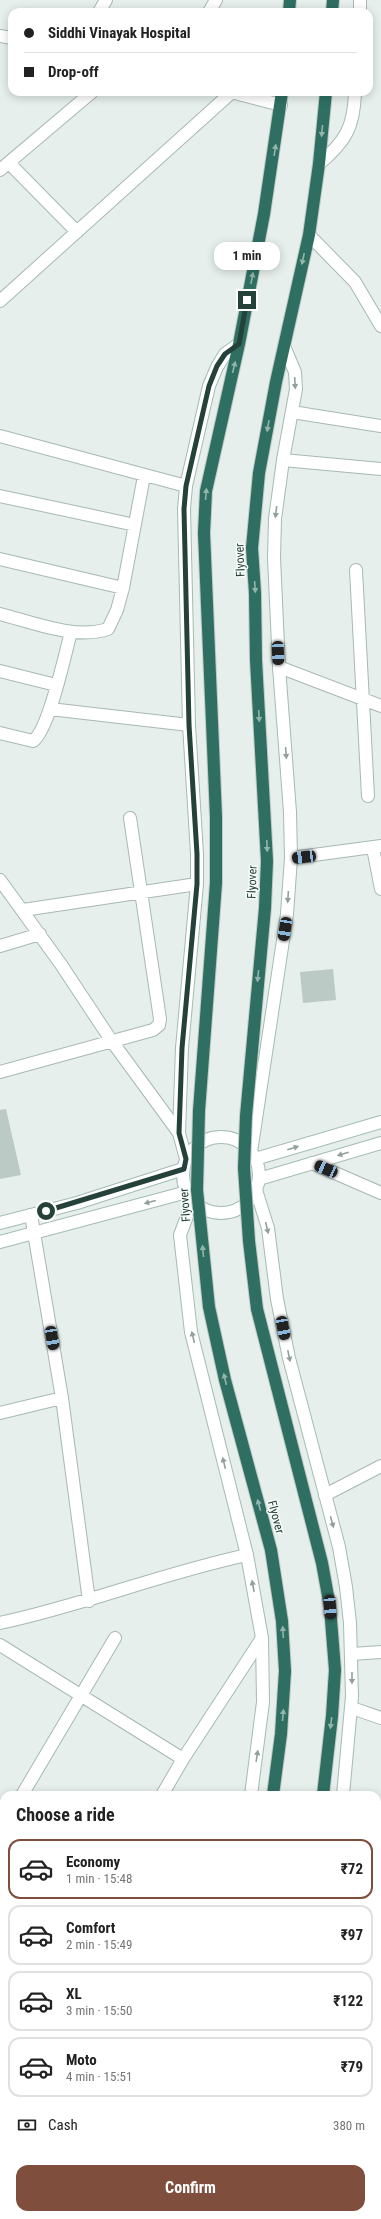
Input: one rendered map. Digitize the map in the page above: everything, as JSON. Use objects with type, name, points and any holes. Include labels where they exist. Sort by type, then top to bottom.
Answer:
[{"type":"highway","name":"Flyover","points":[[274,1791],[281,1734],[285,1671],[282,1621],[271,1550],[225,1380],[209,1307],[197,1190],[199,1111],[216,883],[216,817],[204,533],[206,491],[239,344],[264,214],[282,96]]},
{"type":"highway","name":"Flyover","points":[[323,1791],[332,1716],[335,1670],[330,1607],[322,1563],[257,1309],[249,1241],[244,1168],[246,1116],[265,908],[267,861],[256,660],[255,593],[252,548],[257,488],[284,346],[308,235],[319,164],[326,96]]},
{"type":"street","points":[[78,232],[4,166],[87,96]]},
{"type":"street","points":[[0,301],[228,96]]},
{"type":"street","points":[[247,96],[281,105]]},
{"type":"street","points":[[319,164],[345,139],[354,112],[355,96]]},
{"type":"street","points":[[308,235],[354,282],[381,326]]},
{"type":"street","points":[[239,344],[225,354],[217,366],[209,386],[186,486],[184,534],[189,725],[196,811],[197,884],[188,972],[179,1133],[185,1164],[184,1181],[190,1196],[209,1210],[228,1212],[239,1209],[249,1201],[258,1185],[312,1163],[381,1143]]},
{"type":"street","points":[[253,1156],[287,914],[291,858],[290,812],[279,668],[274,558],[276,518],[282,460],[296,389],[295,372],[284,346]]},
{"type":"street","points":[[292,412],[381,426]]},
{"type":"street","points":[[0,436],[144,476],[186,486]]},
{"type":"street","points":[[282,460],[381,469]]},
{"type":"street","points":[[0,614],[71,632],[95,633],[108,629],[118,610],[144,476]]},
{"type":"street","points":[[0,496],[135,525]]},
{"type":"street","points":[[0,558],[123,588]]},
{"type":"street","points":[[356,570],[368,796]]},
{"type":"street","points":[[0,733],[33,741],[39,737],[50,709],[71,632]]},
{"type":"street","points":[[279,668],[381,706]]},
{"type":"street","points":[[0,671],[56,684]]},
{"type":"street","points":[[50,709],[189,725]]},
{"type":"street","points":[[0,1072],[111,1040],[153,1030],[159,1025],[160,1019],[143,893],[130,818]]},
{"type":"street","points":[[291,858],[377,847],[381,889]]},
{"type":"street","points":[[0,880],[40,934],[111,1040],[179,1133]]},
{"type":"street","points":[[23,910],[197,884]]},
{"type":"street","points":[[0,946],[40,934]]},
{"type":"street","points":[[253,1156],[381,1122]]},
{"type":"street","points":[[0,1223],[31,1215],[185,1164],[193,1149],[202,1142],[213,1138],[224,1137],[236,1140],[246,1146],[253,1156],[258,1166],[258,1185],[268,1228],[277,1299],[289,1358],[339,1547],[344,1580],[352,1654],[352,1708],[342,1791]]},
{"type":"street","points":[[312,1163],[381,1193]]},
{"type":"street","points":[[0,1242],[190,1196]]},
{"type":"street","points":[[190,1196],[180,1235],[191,1332],[247,1555],[262,1638],[263,1702],[252,1791]]},
{"type":"street","points":[[31,1215],[62,1398],[89,1601]]},
{"type":"street","points":[[0,1413],[62,1398]]},
{"type":"street","points":[[325,1495],[381,1466]]},
{"type":"street","points":[[0,1624],[89,1601],[173,1573],[247,1555]]},
{"type":"street","points":[[24,1791],[115,1638]]},
{"type":"street","points":[[164,1791],[183,1759],[262,1638]]},
{"type":"street","points":[[0,1645],[183,1759]]},
{"type":"street","points":[[352,1654],[381,1652]]},
{"type":"street","points":[[352,1708],[381,1718]]},
{"type":"building","points":[[333,969],[336,1000],[303,1003],[300,972]]},
{"type":"building","points":[[6,1109],[21,1175],[0,1179],[0,1110]]},
{"type":"route","points":[[46,1211],[77,1203],[184,1169],[186,1159],[179,1133],[182,1048],[188,965],[197,884],[196,811],[189,725],[184,509],[186,486],[209,386],[217,366],[225,354],[239,344],[247,300]]}]
